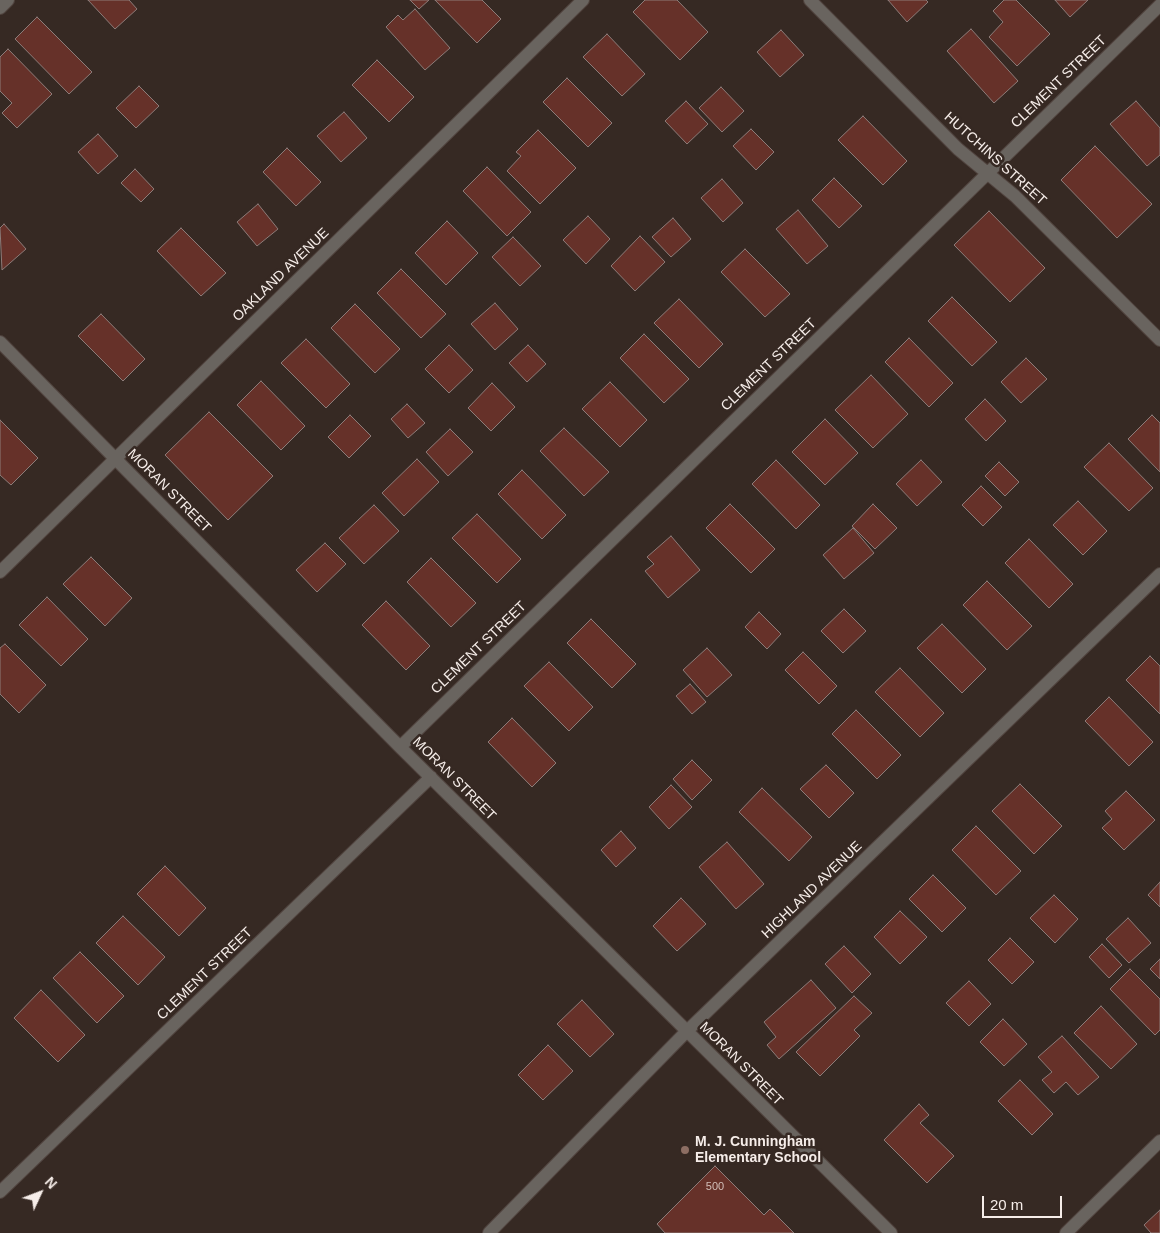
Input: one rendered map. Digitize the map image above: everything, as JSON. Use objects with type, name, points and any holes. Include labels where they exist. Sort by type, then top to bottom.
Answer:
[{"type":"street","points":[[0,8],[8,0]]},
{"type":"street","name":"OAKLAND AVENUE","points":[[0,572],[583,0]]},
{"type":"street","name":"HUTCHINS STREET","points":[[810,0],[958,149],[1015,196],[1160,340]]},
{"type":"street","name":"CLEMENT STREET","points":[[400,747],[1160,5]]},
{"type":"street","name":"MORAN STREET","points":[[0,342],[400,747],[891,1233]]},
{"type":"street","name":"HIGHLAND AVENUE","points":[[489,1233],[687,1032],[1160,574]]},
{"type":"street","name":"CLEMENT STREET","points":[[0,1192],[431,777]]},
{"type":"street","points":[[1066,1233],[1160,1141]]},
{"type":"building","points":[[88,0],[129,0],[137,9],[115,29]]},
{"type":"building","points":[[410,0],[429,0],[419,9]]},
{"type":"building","points":[[435,0],[482,0],[501,19],[477,43]]},
{"type":"building","points":[[645,0],[677,0],[708,32],[680,60],[633,12]]},
{"type":"building","points":[[888,0],[926,0],[928,2],[907,22]]},
{"type":"building","points":[[1004,0],[1016,0],[1050,34],[1017,66],[989,37],[1003,22],[993,11]]},
{"type":"building","points":[[1055,0],[1088,0],[1070,17]]},
{"type":"building","points":[[415,9],[450,48],[425,70],[386,27],[398,15],[403,20]]},
{"type":"building","points":[[37,17],[92,72],[69,94],[15,39]]},
{"type":"building","points":[[971,29],[1018,81],[994,103],[947,51]]},
{"type":"building","points":[[781,30],[804,55],[780,77],[757,52]]},
{"type":"building","points":[[607,34],[645,74],[622,96],[583,57]]},
{"type":"building","points":[[8,49],[52,94],[17,128],[2,113],[12,103],[0,91],[0,57]]},
{"type":"building","points":[[377,60],[414,97],[389,122],[352,85]]},
{"type":"building","points":[[567,78],[612,123],[588,147],[543,102]]},
{"type":"building","points":[[139,86],[159,106],[136,128],[116,108]]},
{"type":"building","points":[[721,87],[744,111],[722,132],[699,108]]},
{"type":"building","points":[[686,101],[708,124],[687,144],[665,121]]},
{"type":"building","points":[[1136,101],[1160,128],[1160,155],[1147,166],[1110,124]]},
{"type":"building","points":[[344,112],[367,138],[341,162],[317,136]]},
{"type":"building","points":[[863,116],[907,161],[883,185],[838,140]]},
{"type":"building","points":[[751,129],[774,152],[756,170],[733,146]]},
{"type":"building","points":[[538,130],[576,168],[540,204],[507,171],[521,156],[516,152]]},
{"type":"building","points":[[98,134],[118,156],[98,174],[78,152]]},
{"type":"building","points":[[1095,146],[1152,204],[1117,238],[1061,180]]},
{"type":"building","points":[[287,148],[321,182],[296,206],[263,172]]},
{"type":"building","points":[[487,167],[531,212],[507,236],[463,191]]},
{"type":"building","points":[[135,169],[154,189],[141,202],[121,183]]},
{"type":"building","points":[[834,178],[862,206],[839,228],[812,200]]},
{"type":"building","points":[[722,179],[743,203],[723,222],[701,198]]},
{"type":"building","points":[[258,204],[278,229],[257,246],[237,222]]},
{"type":"building","points":[[798,210],[828,246],[807,264],[776,229]]},
{"type":"building","points":[[989,211],[1045,268],[1010,302],[954,245]]},
{"type":"building","points":[[588,216],[610,239],[586,264],[563,240]]},
{"type":"building","points":[[673,218],[691,239],[671,257],[652,237]]},
{"type":"building","points":[[447,221],[478,253],[446,285],[415,253]]},
{"type":"building","points":[[4,224],[26,249],[2,270],[0,228]]},
{"type":"building","points":[[181,228],[226,273],[201,296],[157,251]]},
{"type":"building","points":[[640,236],[665,262],[635,291],[611,266]]},
{"type":"building","points":[[513,237],[541,266],[520,286],[492,257]]},
{"type":"building","points":[[745,249],[790,294],[765,317],[721,272]]},
{"type":"building","points":[[401,269],[446,314],[421,338],[377,293]]},
{"type":"building","points":[[952,297],[997,342],[972,366],[928,321]]},
{"type":"building","points":[[679,299],[723,344],[699,368],[654,323]]},
{"type":"building","points":[[495,303],[518,329],[495,350],[471,324]]},
{"type":"building","points":[[355,304],[400,349],[375,373],[331,328]]},
{"type":"building","points":[[101,314],[145,359],[123,381],[78,336]]},
{"type":"building","points":[[644,334],[689,379],[664,403],[620,358]]},
{"type":"building","points":[[909,338],[953,383],[929,407],[885,362]]},
{"type":"building","points":[[306,339],[350,384],[326,408],[281,363]]},
{"type":"building","points":[[449,345],[473,370],[449,393],[425,369]]},
{"type":"building","points":[[528,345],[546,364],[527,382],[509,363]]},
{"type":"building","points":[[1026,358],[1047,379],[1021,403],[1001,382]]},
{"type":"building","points":[[871,375],[908,414],[873,448],[835,410]]},
{"type":"building","points":[[261,381],[305,426],[281,450],[237,405]]},
{"type":"building","points":[[610,382],[647,420],[620,447],[582,409]]},
{"type":"building","points":[[492,383],[515,407],[491,431],[468,408]]},
{"type":"building","points":[[985,399],[1006,421],[986,441],[965,419]]},
{"type":"building","points":[[407,404],[425,423],[408,438],[391,419]]},
{"type":"building","points":[[209,412],[273,476],[228,520],[165,455]]},
{"type":"building","points":[[350,415],[371,436],[349,458],[328,437]]},
{"type":"building","points":[[1152,415],[1160,423],[1160,472],[1128,439]]},
{"type":"building","points":[[825,419],[858,453],[825,485],[792,452]]},
{"type":"building","points":[[0,420],[38,458],[11,485],[0,475]]},
{"type":"building","points":[[564,428],[609,472],[584,496],[540,451]]},
{"type":"building","points":[[450,429],[473,452],[448,476],[426,452]]},
{"type":"building","points":[[1109,443],[1153,488],[1129,511],[1084,467]]},
{"type":"building","points":[[417,459],[439,482],[404,516],[382,493]]},
{"type":"building","points":[[776,460],[820,505],[796,529],[752,484]]},
{"type":"building","points":[[921,460],[942,482],[917,506],[896,484]]},
{"type":"building","points":[[999,462],[1019,482],[1005,496],[985,476]]},
{"type":"building","points":[[522,470],[566,515],[542,539],[498,494]]},
{"type":"building","points":[[981,486],[1002,507],[983,526],[962,505]]},
{"type":"building","points":[[1078,501],[1107,531],[1083,555],[1053,525]]},
{"type":"building","points":[[730,504],[775,549],[751,573],[706,528]]},
{"type":"building","points":[[873,504],[897,528],[875,549],[852,526]]},
{"type":"building","points":[[374,505],[399,531],[364,564],[339,538]]},
{"type":"building","points":[[477,514],[521,559],[497,583],[452,538]]},
{"type":"building","points":[[853,528],[874,553],[844,579],[823,555]]},
{"type":"building","points":[[671,536],[700,570],[668,598],[645,571],[654,564],[647,557]]},
{"type":"building","points":[[1029,539],[1073,584],[1049,608],[1005,563]]},
{"type":"building","points":[[325,543],[346,564],[317,592],[296,570]]},
{"type":"building","points":[[91,557],[132,598],[105,626],[63,584]]},
{"type":"building","points":[[431,558],[476,603],[451,627],[407,582]]},
{"type":"building","points":[[987,581],[1032,626],[1007,650],[963,605]]},
{"type":"building","points":[[47,597],[88,639],[61,666],[19,625]]},
{"type":"building","points":[[386,601],[430,646],[406,670],[362,625]]},
{"type":"building","points":[[844,609],[866,631],[843,653],[821,631]]},
{"type":"building","points":[[759,612],[781,634],[767,649],[745,627]]},
{"type":"building","points":[[591,619],[636,664],[612,688],[567,643]]},
{"type":"building","points":[[942,624],[986,669],[962,693],[917,648]]},
{"type":"building","points":[[5,644],[46,685],[19,713],[0,694],[0,648]]},
{"type":"building","points":[[707,648],[732,675],[707,697],[683,670]]},
{"type":"building","points":[[803,652],[837,686],[819,704],[785,670]]},
{"type":"building","points":[[1150,656],[1160,666],[1160,714],[1126,680]]},
{"type":"building","points":[[549,662],[593,707],[569,731],[524,686]]},
{"type":"building","points":[[900,668],[944,713],[920,737],[875,692]]},
{"type":"building","points":[[690,684],[706,702],[692,714],[676,696]]},
{"type":"building","points":[[1109,697],[1153,742],[1129,766],[1085,721]]},
{"type":"building","points":[[856,710],[901,755],[877,779],[832,734]]},
{"type":"building","points":[[512,718],[556,763],[532,787],[488,742]]},
{"type":"building","points":[[692,760],[712,780],[692,800],[673,779]]},
{"type":"building","points":[[826,765],[854,793],[829,818],[800,789]]},
{"type":"building","points":[[1020,784],[1062,826],[1034,854],[992,811]]},
{"type":"building","points":[[671,785],[692,807],[669,829],[649,807]]},
{"type":"building","points":[[762,788],[812,837],[789,861],[739,812]]},
{"type":"building","points":[[1126,791],[1155,820],[1124,850],[1102,828],[1112,819],[1105,811]]},
{"type":"building","points":[[976,826],[1021,871],[996,895],[952,850]]},
{"type":"building","points":[[621,831],[636,848],[616,867],[601,850]]},
{"type":"building","points":[[727,842],[764,884],[736,909],[699,867]]},
{"type":"building","points":[[165,866],[206,908],[179,936],[137,894]]},
{"type":"building","points":[[933,875],[966,908],[942,932],[909,899]]},
{"type":"building","points":[[1160,882],[1160,907],[1148,895]]},
{"type":"building","points":[[1054,895],[1078,919],[1055,943],[1030,918]]},
{"type":"building","points":[[681,898],[706,924],[677,951],[653,926]]},
{"type":"building","points":[[900,911],[927,937],[900,964],[874,937]]},
{"type":"building","points":[[123,916],[165,957],[138,985],[96,943]]},
{"type":"building","points":[[1128,918],[1151,943],[1129,963],[1106,939]]},
{"type":"building","points":[[1010,938],[1034,962],[1012,984],[988,960]]},
{"type":"building","points":[[1102,944],[1122,965],[1109,978],[1089,957]]},
{"type":"building","points":[[844,946],[871,974],[852,993],[825,964]]},
{"type":"building","points":[[80,952],[124,996],[97,1023],[53,978]]},
{"type":"building","points":[[1160,959],[1160,979],[1150,969]]},
{"type":"building","points":[[1130,969],[1160,999],[1160,1030],[1155,1035],[1110,989]]},
{"type":"building","points":[[811,980],[836,1008],[779,1059],[767,1045],[776,1037],[764,1022]]},
{"type":"building","points":[[969,981],[991,1004],[969,1026],[946,1003]]},
{"type":"building","points":[[41,990],[85,1035],[58,1062],[14,1018]]},
{"type":"building","points":[[854,996],[872,1013],[854,1030],[860,1036],[820,1076],[796,1052]]},
{"type":"building","points":[[582,1000],[614,1034],[590,1057],[557,1024]]},
{"type":"building","points":[[1101,1006],[1137,1044],[1111,1069],[1074,1033]]},
{"type":"building","points":[[1003,1019],[1027,1044],[1004,1066],[980,1042]]},
{"type":"building","points":[[1062,1036],[1099,1077],[1078,1095],[1066,1082],[1054,1093],[1042,1080],[1052,1072],[1038,1057]]},
{"type":"building","points":[[548,1045],[573,1071],[543,1100],[518,1075]]},
{"type":"building","points":[[1020,1080],[1053,1114],[1032,1135],[998,1101]]},
{"type":"building","points":[[919,1104],[929,1115],[920,1123],[954,1156],[927,1183],[884,1140]]},
{"type":"building","points":[[715,1166],[764,1215],[770,1209],[794,1233],[665,1233],[657,1224]]},
{"type":"building","points":[[1160,1210],[1160,1233],[1151,1233],[1144,1225]]},
{"type":"place","name":"M. J. Cunningham Elementary School","points":[[685,1150]]}]
